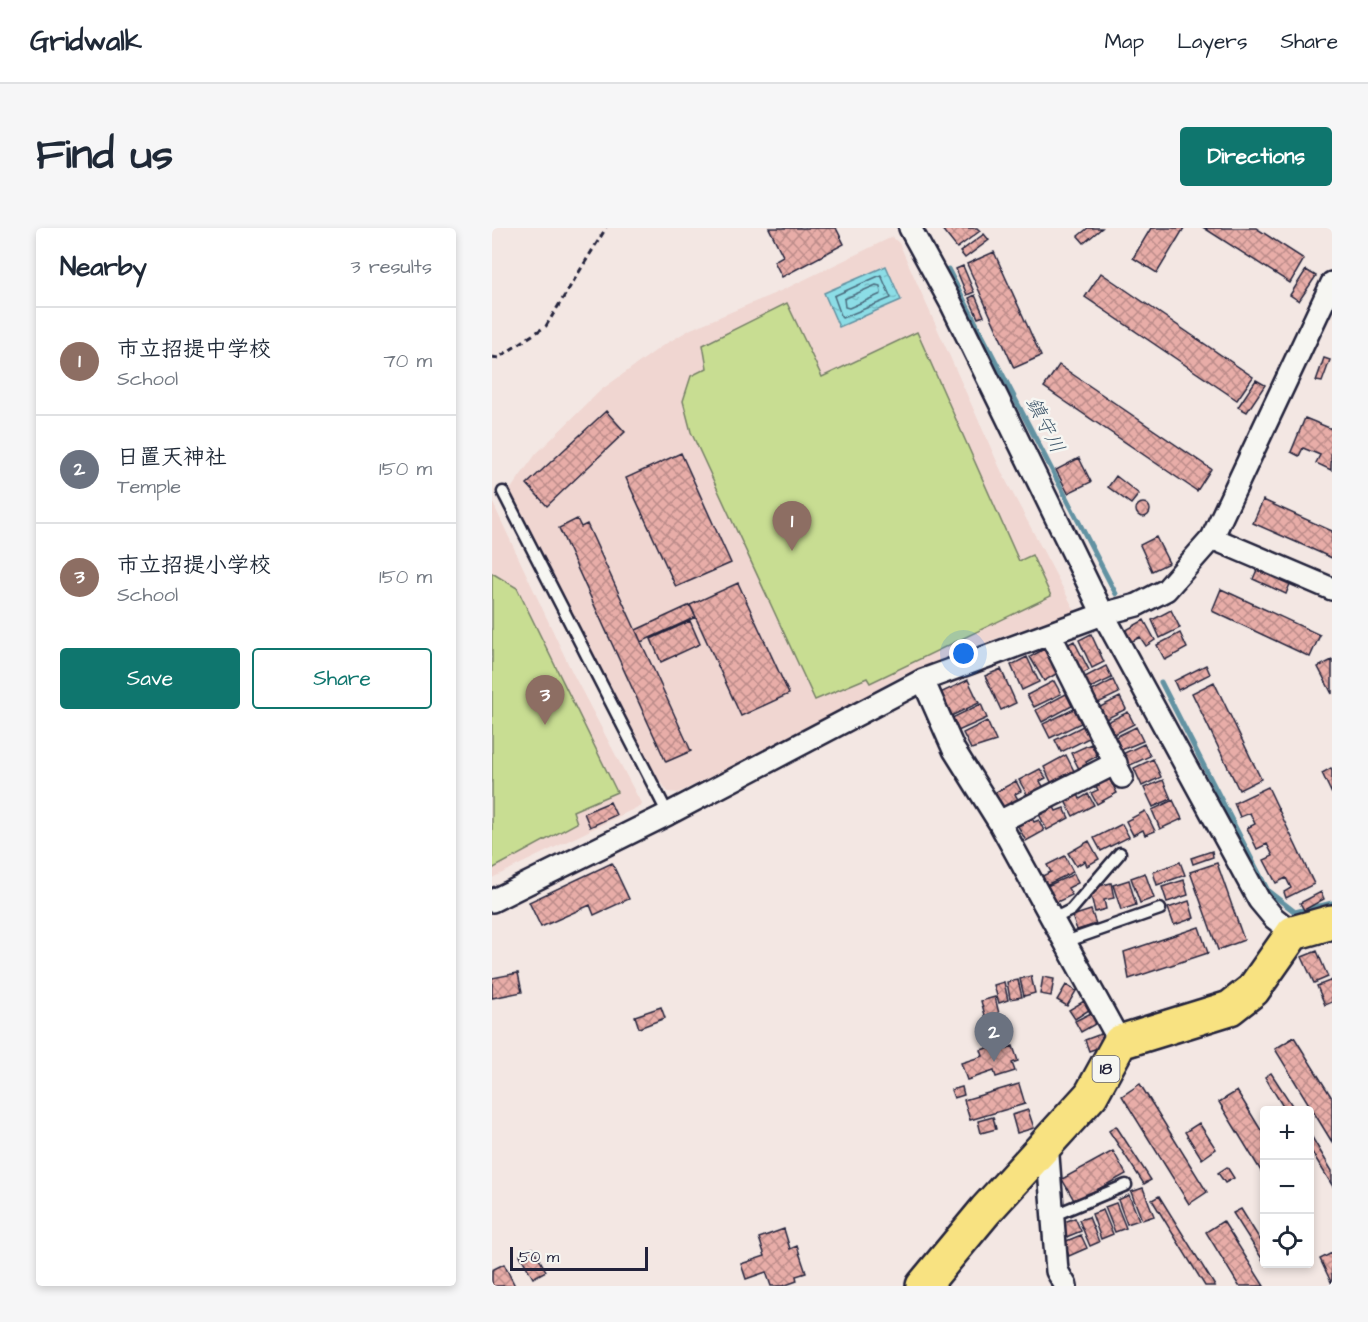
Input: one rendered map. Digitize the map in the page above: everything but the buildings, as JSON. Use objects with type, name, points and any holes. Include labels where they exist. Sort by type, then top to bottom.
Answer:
[{"type":"main road","points":[[1293,933],[1332,922]]},
{"type":"main road","name":"18","points":[[923,1286],[986,1210],[1091,1095],[1120,1042],[1230,1008],[1253,990],[1293,933]]},
{"type":"street","points":[[910,228],[951,303],[1103,614],[1259,900],[1274,918],[1293,933]]},
{"type":"street","points":[[492,901],[668,814],[923,680],[1103,614],[1137,605],[1166,590],[1212,538],[1332,284]]},
{"type":"street","points":[[1212,538],[1332,589]]},
{"type":"street","points":[[999,822],[1119,770],[1050,634]]},
{"type":"street","points":[[923,680],[954,750],[999,822],[1120,1042]]},
{"type":"street","points":[[1047,1143],[1057,1271],[1066,1286]]},
{"type":"lane","points":[[503,492],[668,814]]},
{"type":"lane","points":[[1053,919],[1071,910],[1120,853]]},
{"type":"lane","points":[[1065,942],[1160,909]]},
{"type":"lane","points":[[1051,1216],[1126,1185]]},
{"type":"path","points":[[492,357],[498,358],[546,326],[606,228]]},
{"type":"shaded area","points":[[892,237],[899,243],[1003,475],[1075,611],[970,648],[903,675],[786,740],[678,793],[668,792],[645,760],[510,490],[536,454],[601,390],[662,346],[691,329],[785,289]]},
{"type":"shaded area","points":[[492,501],[572,672],[642,805],[492,878]]},
{"type":"green space","points":[[787,303],[822,377],[917,332],[1019,561],[1032,555],[1051,596],[870,683],[867,678],[815,700],[691,432],[683,401],[691,376],[707,368],[703,345]]},
{"type":"green space","points":[[492,573],[517,588],[617,792],[573,811],[577,823],[492,869]]},
{"type":"water","points":[[886,266],[901,300],[839,327],[824,293]]},
{"type":"waterway","name":"鎮守川","points":[[948,269],[1116,594]]},
{"type":"waterway","name":"鎮守川","points":[[1161,682],[1268,891],[1295,912],[1332,903]]},
{"type":"place","name":"市立招提中学校","points":[[792,551]]},
{"type":"place","name":"市立招提小学校","points":[[545,725]]},
{"type":"place","name":"日置天神社","points":[[994,1062]]}]
